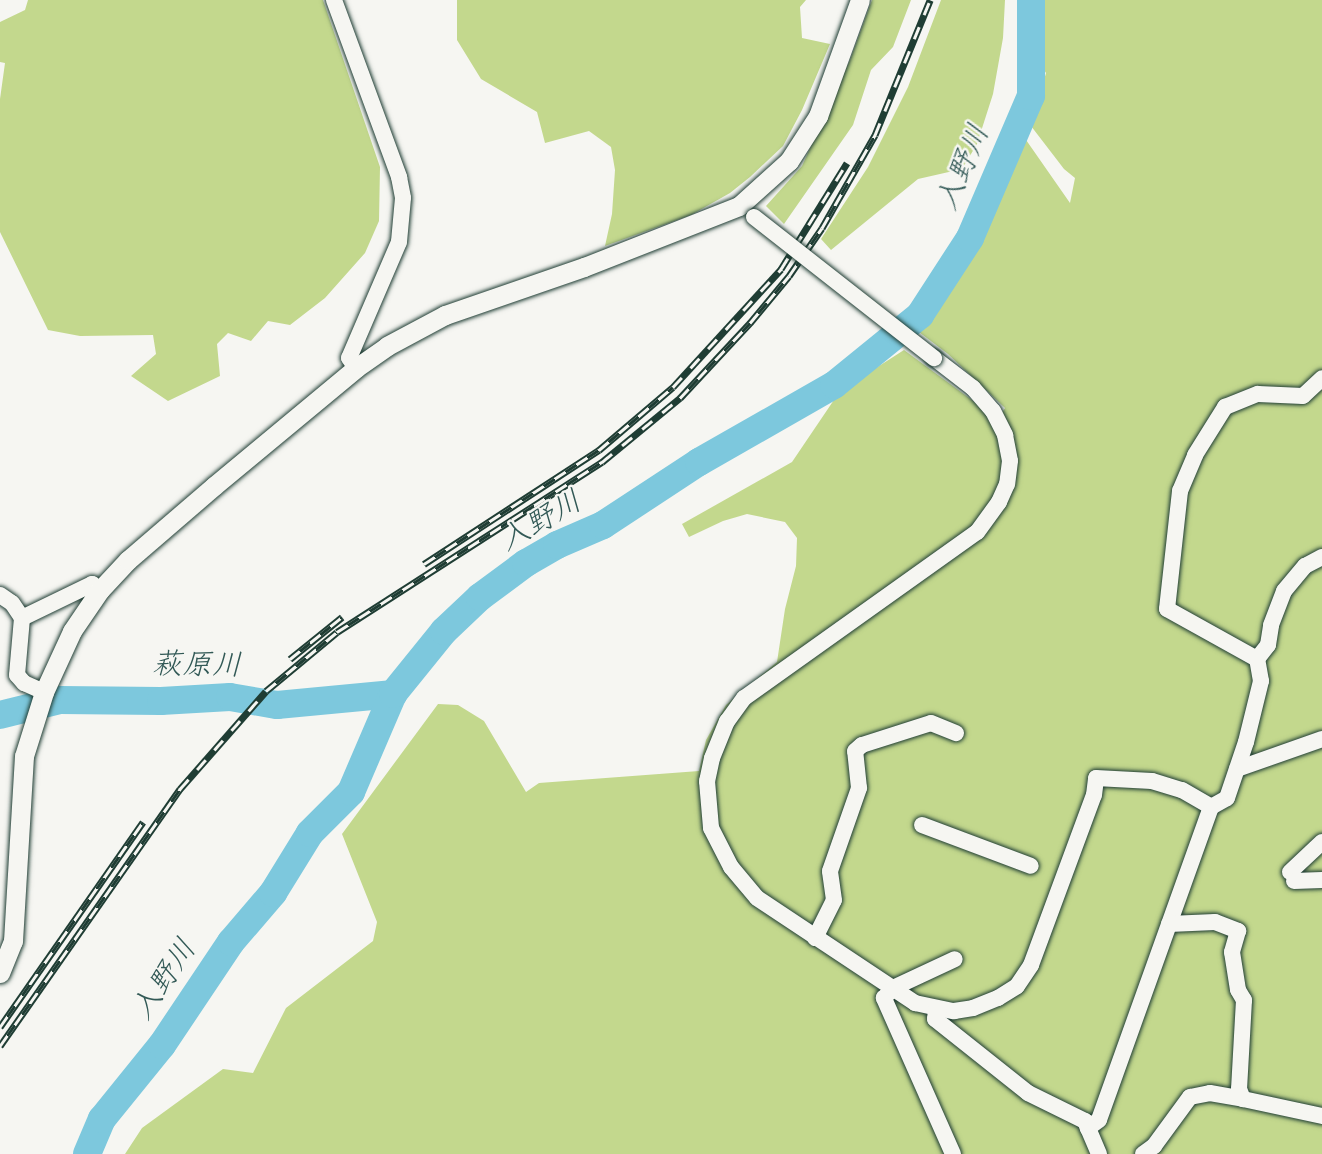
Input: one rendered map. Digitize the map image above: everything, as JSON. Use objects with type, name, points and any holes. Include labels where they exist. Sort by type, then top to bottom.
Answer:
[{"type":"main road","points":[[0,973],[12,942],[24,756],[44,692],[72,631],[100,590],[128,560],[356,368],[387,346],[445,315],[746,211],[789,161],[818,116],[860,0]]},
{"type":"street","points":[[334,0],[399,177],[403,198],[399,242],[349,358],[356,368]]},
{"type":"street","points":[[746,211],[973,388],[993,411],[1004,435],[1010,461],[1007,484],[999,502],[977,531],[744,698],[719,739],[707,781],[711,828],[731,867],[757,898],[915,1003],[936,1010],[973,1008],[1017,986],[1031,965],[1094,795],[1096,778],[1152,781],[1182,790],[1211,807]]},
{"type":"street","points":[[1257,659],[1167,609],[1180,491],[1195,455],[1225,407],[1258,394],[1303,396],[1322,378]]},
{"type":"street","points":[[1088,1128],[1099,1120],[1211,807],[1227,799],[1261,681],[1257,659],[1268,645],[1271,625],[1284,591],[1305,566],[1322,557]]},
{"type":"street","points":[[22,618],[92,584],[100,590]]},
{"type":"street","points":[[0,595],[12,603],[22,618],[17,675],[24,683],[44,692]]},
{"type":"street","points":[[816,938],[834,901],[830,871],[859,788],[855,751],[862,744],[931,723],[956,733]]},
{"type":"street","points":[[1237,769],[1322,739]]},
{"type":"street","points":[[922,825],[1031,866]]},
{"type":"street","points":[[1322,842],[1292,876],[1322,880]]},
{"type":"street","points":[[1169,925],[1214,922],[1238,931],[1232,952],[1238,990],[1244,1000],[1239,1089],[1243,1098]]},
{"type":"street","points":[[953,1154],[884,998],[893,988],[955,959]]},
{"type":"street","points":[[936,1010],[934,1019],[1028,1093],[1085,1121],[1100,1154]]},
{"type":"street","points":[[1149,1151],[1190,1097],[1210,1093],[1322,1116]]},
{"type":"green space","points":[[28,0],[323,0],[380,167],[379,221],[365,253],[325,298],[290,325],[268,321],[251,341],[228,333],[217,344],[220,376],[168,401],[131,376],[156,354],[153,335],[80,336],[48,330],[0,232],[0,99],[5,63],[0,62],[0,22],[25,10]]},
{"type":"green space","points":[[457,0],[806,0],[800,7],[802,38],[830,44],[802,110],[783,146],[750,177],[730,193],[691,215],[605,246],[612,214],[615,170],[611,147],[589,131],[545,143],[537,112],[481,79],[457,40]]},
{"type":"green space","points":[[872,0],[911,0],[893,47],[871,70],[853,125],[784,224],[766,206],[802,166],[850,60]]},
{"type":"green space","points":[[941,0],[1005,0],[1003,38],[993,94],[977,144],[962,169],[918,179],[831,250],[821,239],[868,167],[908,87]]},
{"type":"green space","points":[[1035,0],[1322,0],[1322,1154],[125,1154],[142,1128],[223,1069],[253,1073],[286,1008],[373,941],[377,922],[342,834],[438,704],[458,705],[484,721],[526,792],[539,783],[699,771],[706,740],[726,705],[777,662],[785,609],[796,566],[797,538],[785,522],[747,514],[723,521],[689,537],[682,524],[792,462],[840,391],[904,350],[980,406],[994,426],[1005,408],[948,354],[915,329],[965,269],[1024,137],[1070,203],[1075,178],[1064,169],[1031,126],[1046,73],[1034,56],[1031,23]]},
{"type":"waterway","name":"入野川","points":[[87,1154],[102,1119],[162,1045],[231,942],[273,893],[310,833],[351,792],[393,694],[444,631],[480,597],[526,563],[557,545],[603,525],[699,462],[834,385],[920,315],[970,238],[1031,96],[1031,0]]},
{"type":"waterway","name":"萩原川","points":[[0,715],[60,700],[161,701],[230,697],[277,705],[393,694]]},
{"type":"railway","points":[[0,1046],[180,789],[266,691],[337,632],[602,462],[680,398],[750,323],[789,276],[822,228],[875,135],[930,0]]},
{"type":"railway","points":[[424,564],[599,450],[673,387],[781,269],[847,163]]},
{"type":"railway","points":[[290,659],[342,617]]},
{"type":"railway","points":[[0,1027],[143,822]]}]
